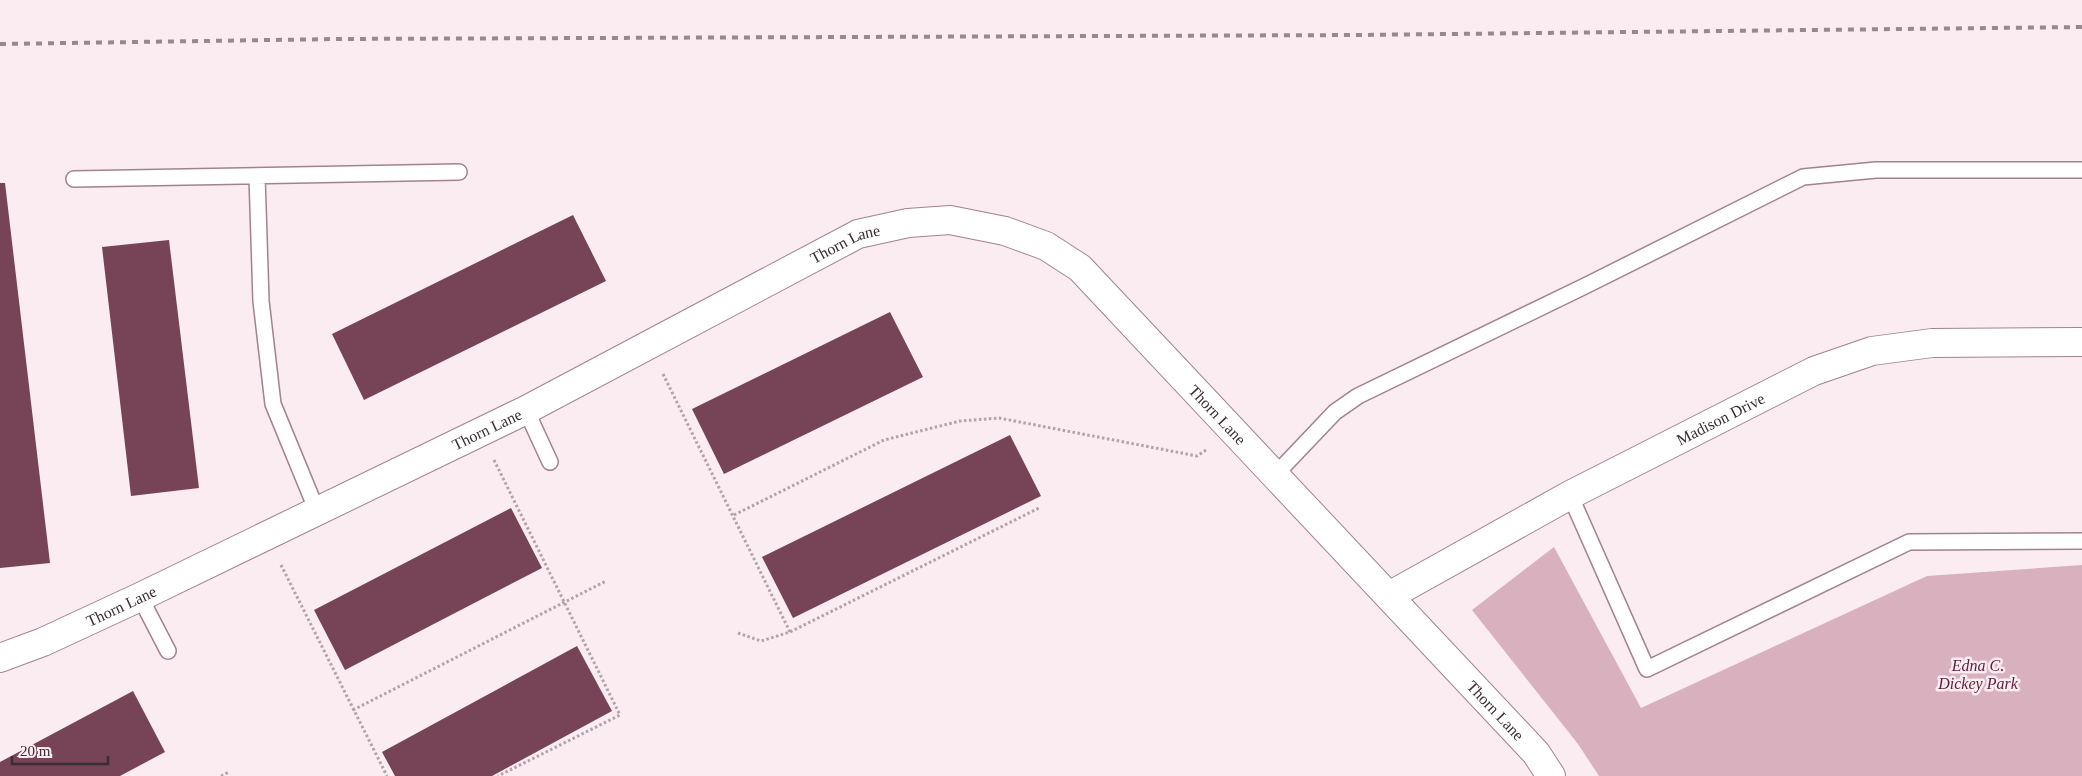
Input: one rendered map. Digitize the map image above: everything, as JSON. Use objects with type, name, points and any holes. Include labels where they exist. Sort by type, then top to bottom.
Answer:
[{"type":"street","name":"Thorn Lane","points":[[0,658],[43,642],[140,597],[526,410],[858,234],[908,223],[950,220],[1005,231],[1046,246],[1080,268],[1536,753],[1551,776]]},
{"type":"street","name":"Madison Drive","points":[[1389,596],[1570,495],[1814,371],[1872,351],[1932,342],[2082,342]]},
{"type":"lane","points":[[1275,475],[1335,412],[1358,396],[1585,286],[1803,177],[1876,170],[2082,170]]},
{"type":"lane","points":[[74,179],[459,172]]},
{"type":"lane","points":[[256,176],[261,301],[273,404],[317,511]]},
{"type":"lane","points":[[526,410],[550,462]]},
{"type":"lane","points":[[1570,495],[1647,669],[1909,542],[2082,541]]},
{"type":"lane","points":[[140,597],[168,651]]},
{"type":"path","points":[[663,374],[790,632]]},
{"type":"path","points":[[734,515],[884,440],[960,421],[999,418],[1196,456],[1206,450]]},
{"type":"path","points":[[494,460],[620,714],[498,776]]},
{"type":"path","points":[[738,633],[761,641],[790,632],[1039,508]]},
{"type":"path","points":[[281,565],[388,776]]},
{"type":"path","points":[[353,710],[606,581]]},
{"type":"path","points":[[221,776],[229,772]]},
{"type":"green space","name":"Edna C. Dickey Park","points":[[1554,547],[1641,708],[1927,576],[2082,565],[2082,776],[1599,776],[1578,744],[1472,610]]},
{"type":"building","points":[[0,183],[5,183],[50,563],[0,568]]},
{"type":"building","points":[[573,215],[606,281],[364,400],[332,334]]},
{"type":"building","points":[[169,240],[199,488],[131,496],[102,247]]},
{"type":"building","points":[[890,312],[923,377],[724,474],[692,409]]},
{"type":"building","points":[[1010,435],[1041,496],[793,618],[762,557]]},
{"type":"building","points":[[511,508],[542,568],[345,670],[314,610]]},
{"type":"building","points":[[577,646],[612,711],[492,776],[395,776],[382,752]]},
{"type":"building","points":[[133,691],[165,752],[120,776],[0,776],[0,762]]},
{"type":"railway","points":[[0,44],[338,39],[1358,35],[2082,27]]}]
